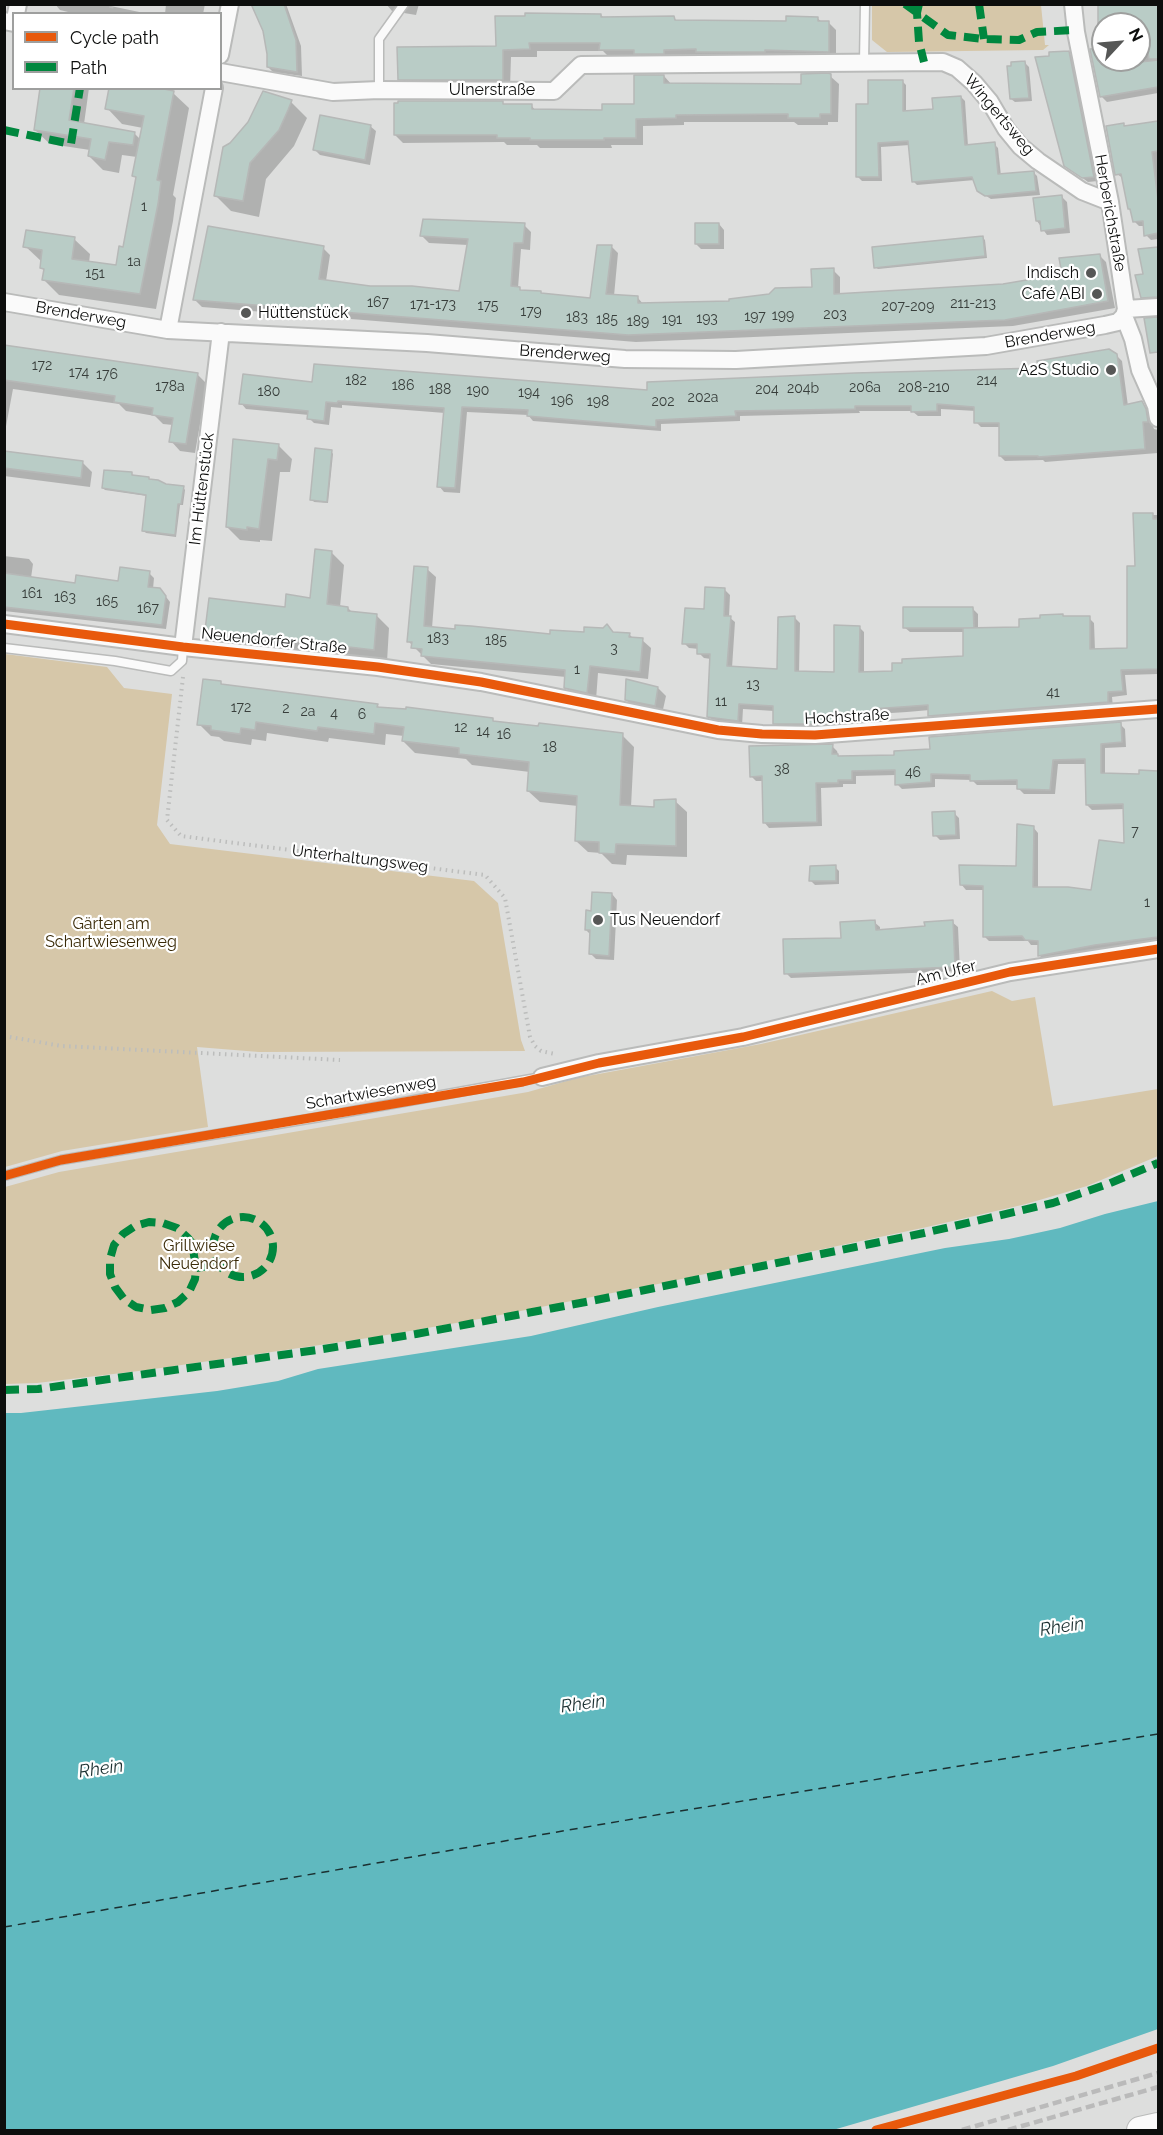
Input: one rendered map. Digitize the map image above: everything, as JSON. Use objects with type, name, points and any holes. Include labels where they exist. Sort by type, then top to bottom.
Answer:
[{"type":"main road","points":[[1140,2130],[1158,2126]]},
{"type":"street","points":[[222,45],[230,4]]},
{"type":"street","name":"Herberichstraße","points":[[1072,4],[1110,202],[1125,312],[1140,370],[1156,406],[1158,418]]},
{"type":"street","name":"Ulnerstraße","points":[[222,72],[333,92],[554,91],[581,65],[864,62]]},
{"type":"street","name":"Wingertsweg","points":[[864,62],[943,62],[957,68],[990,102],[1006,129],[1020,146],[1082,191],[1110,202]]},
{"type":"street","points":[[168,330],[214,90]]},
{"type":"street","name":"Brenderweg","points":[[4,302],[168,330],[427,343],[625,359],[736,360],[986,346],[1105,325],[1118,322],[1125,312],[1158,307]]},
{"type":"street","name":"Im Hüttenstück","points":[[182,654],[221,332]]},
{"type":"street","name":"Neuendorfer Straße","points":[[4,624],[182,654],[378,667],[540,693]]},
{"type":"street","name":"Hochstraße","points":[[540,693],[718,730],[762,734],[815,735],[1158,709]]},
{"type":"street","name":"Am Ufer","points":[[743,1037],[1010,972],[1158,949]]},
{"type":"street","name":"Schartwiesenweg","points":[[539,1075],[743,1037]]},
{"type":"lane","points":[[379,90],[379,39],[404,4]]},
{"type":"lane","points":[[864,62],[865,4]]},
{"type":"lane","points":[[4,648],[115,661],[171,671],[182,654]]},
{"type":"lane","name":"Schartwiesenweg","points":[[4,1176],[61,1160],[320,1118],[539,1075]]},
{"type":"path","points":[[4,1036],[62,1046],[340,1060]]},
{"type":"green space","points":[[872,5],[1041,5],[1045,45],[1049,45],[1043,50],[887,52],[872,40]]},
{"type":"green space","name":"Gärten am Schartwiesenweg","points":[[5,654],[107,667],[124,688],[172,694],[157,825],[170,844],[474,881],[498,903],[521,1040],[525,1051],[259,1052],[197,1047],[208,1127],[62,1151],[5,1167]]},
{"type":"green space","name":"Grillwiese Neuendorf","points":[[992,991],[1012,1001],[1035,997],[1053,1106],[1158,1089],[1158,1156],[1087,1186],[1026,1204],[658,1284],[375,1337],[147,1370],[37,1383],[5,1384],[5,1187],[59,1172],[528,1092],[577,1078],[761,1044]]},
{"type":"water","name":"Rhein","points":[[1158,1201],[1158,2029],[1053,2066],[833,2130],[5,2130],[5,1413],[217,1391],[278,1381],[318,1369],[531,1336],[658,1307],[945,1248],[1009,1239],[1060,1228]]},
{"type":"building","points":[[251,4],[284,4],[296,40],[297,72],[267,67],[263,31]]},
{"type":"building","points":[[1098,4],[1158,4],[1158,59],[1151,59],[1151,12],[1098,12]]},
{"type":"building","points":[[525,13],[601,14],[601,17],[674,16],[675,20],[786,21],[786,16],[818,17],[818,21],[829,21],[829,52],[765,50],[765,52],[696,52],[696,49],[664,50],[664,54],[634,54],[634,50],[599,50],[600,43],[529,43],[530,49],[503,50],[503,80],[398,80],[397,47],[496,46],[495,16],[525,16]]},
{"type":"building","points":[[1069,51],[1094,177],[1082,178],[1064,166],[1035,57],[1049,56],[1049,52]]},
{"type":"building","points":[[1158,60],[1158,87],[1100,97],[1095,72],[1151,72],[1151,61]]},
{"type":"building","points":[[1025,61],[1029,98],[1010,99],[1007,66],[1011,66],[1011,62]]},
{"type":"building","points":[[801,74],[831,74],[831,114],[820,114],[820,118],[788,118],[788,114],[676,115],[676,118],[636,119],[636,138],[604,138],[604,140],[530,140],[530,138],[497,138],[497,135],[394,135],[394,103],[398,101],[503,101],[503,104],[532,104],[532,109],[602,110],[602,104],[634,104],[634,75],[664,75],[664,83],[801,84]]},
{"type":"building","points":[[868,80],[903,80],[903,111],[933,109],[932,98],[961,96],[965,145],[995,142],[998,174],[1034,171],[1036,191],[985,196],[977,191],[972,177],[912,182],[908,141],[878,143],[879,177],[856,177],[856,104],[868,104]]},
{"type":"building","points":[[40,90],[74,90],[69,120],[135,132],[133,145],[109,142],[105,160],[88,156],[91,139],[34,130]]},
{"type":"building","points":[[109,90],[174,91],[157,180],[161,181],[158,204],[140,294],[42,280],[44,269],[40,268],[42,250],[23,247],[26,230],[75,237],[72,259],[116,265],[119,246],[123,247],[136,177],[132,176],[144,116],[105,109]]},
{"type":"building","points":[[263,91],[292,100],[279,130],[250,163],[243,201],[214,196],[223,147],[230,143],[248,122]]},
{"type":"building","points":[[320,115],[371,125],[365,160],[313,150]]},
{"type":"building","points":[[1158,121],[1158,151],[1152,152],[1158,200],[1158,233],[1144,236],[1143,221],[1133,222],[1130,209],[1128,209],[1121,174],[1115,175],[1106,126]]},
{"type":"building","points":[[1062,195],[1065,228],[1041,231],[1040,221],[1036,221],[1033,198]]},
{"type":"building","points":[[423,219],[525,223],[523,243],[514,243],[511,286],[520,287],[520,290],[541,291],[541,293],[590,298],[597,245],[612,245],[606,294],[638,296],[638,303],[729,301],[729,299],[769,294],[775,288],[812,287],[811,269],[834,268],[834,294],[1003,284],[1062,274],[1059,258],[1100,254],[1108,301],[1005,320],[628,335],[193,300],[208,226],[324,246],[319,279],[370,286],[412,286],[459,291],[468,239],[420,236]]},
{"type":"building","points":[[695,223],[719,223],[719,244],[695,244]]},
{"type":"building","points":[[983,236],[985,256],[874,268],[872,247]]},
{"type":"building","points":[[1158,247],[1158,297],[1141,298],[1135,275],[1143,274],[1138,249]]},
{"type":"building","points":[[1158,317],[1158,352],[1150,353],[1144,318]]},
{"type":"building","points":[[4,345],[198,373],[186,444],[169,442],[173,418],[152,415],[153,408],[114,402],[115,396],[4,380]]},
{"type":"building","points":[[1109,349],[1117,354],[1124,405],[1142,401],[1146,409],[1148,422],[1143,422],[1145,449],[1038,457],[999,456],[999,423],[974,423],[974,407],[937,404],[937,411],[911,412],[911,406],[735,411],[736,416],[656,420],[656,427],[527,416],[528,410],[462,407],[455,488],[437,487],[444,408],[326,402],[324,421],[307,419],[308,411],[239,404],[243,374],[312,382],[314,364],[647,390],[647,382],[1038,368],[1037,361]]},
{"type":"building","points":[[233,439],[279,444],[277,460],[268,459],[259,529],[226,527]]},
{"type":"building","points":[[315,448],[332,450],[327,502],[310,500]]},
{"type":"building","points":[[4,451],[83,461],[81,478],[4,468]]},
{"type":"building","points":[[104,470],[132,472],[132,475],[184,486],[181,504],[178,504],[175,535],[142,531],[146,495],[102,488]]},
{"type":"building","points":[[1133,513],[1153,513],[1153,519],[1158,519],[1158,669],[1121,670],[1123,691],[1108,692],[1108,702],[928,716],[928,705],[871,709],[871,719],[815,724],[773,724],[773,706],[739,704],[738,721],[707,717],[710,654],[697,654],[697,644],[682,644],[685,608],[704,609],[705,587],[725,588],[724,616],[731,616],[727,666],[777,669],[778,617],[795,616],[795,671],[834,672],[834,625],[860,626],[859,672],[892,671],[892,663],[902,663],[902,659],[963,656],[963,628],[1019,627],[1019,619],[1040,618],[1040,615],[1090,616],[1090,649],[1127,648],[1127,566],[1135,566]]},
{"type":"building","points":[[315,549],[332,551],[327,604],[348,607],[348,611],[377,614],[374,650],[205,630],[209,598],[285,607],[286,594],[310,598]]},
{"type":"building","points":[[414,566],[428,567],[424,626],[455,629],[455,625],[471,626],[550,634],[550,630],[584,632],[584,627],[603,628],[607,624],[613,632],[630,633],[629,637],[643,638],[640,672],[590,666],[587,693],[564,688],[565,670],[421,656],[422,649],[411,648],[412,642],[407,642]]},
{"type":"building","points":[[120,567],[150,571],[148,587],[160,588],[166,596],[162,625],[4,607],[4,573],[75,583],[76,575],[118,581]]},
{"type":"building","points":[[903,607],[973,607],[974,628],[903,628]]},
{"type":"building","points":[[203,679],[221,681],[221,684],[378,704],[377,707],[406,709],[406,707],[493,718],[493,721],[538,726],[539,723],[623,733],[620,805],[654,807],[654,800],[676,799],[676,846],[616,844],[615,854],[599,853],[599,842],[575,841],[577,796],[527,791],[529,762],[459,754],[459,748],[402,741],[404,727],[375,723],[374,734],[318,727],[317,731],[256,722],[255,730],[241,728],[240,734],[211,730],[211,726],[197,725]]},
{"type":"building","points":[[626,679],[658,687],[655,706],[625,700]]},
{"type":"building","points":[[1121,722],[1122,742],[1101,744],[1101,773],[1139,774],[1139,770],[1158,771],[1158,937],[1095,945],[1038,956],[1038,941],[1025,940],[1022,936],[983,937],[983,886],[960,885],[959,865],[1016,866],[1017,824],[1034,826],[1033,887],[1068,887],[1091,890],[1099,840],[1124,843],[1123,804],[1086,805],[1085,759],[1053,760],[1050,790],[1017,789],[1017,780],[970,781],[970,775],[931,774],[931,782],[895,785],[895,770],[852,771],[852,780],[838,780],[838,783],[816,783],[817,822],[763,823],[762,776],[750,777],[749,746],[833,744],[832,754],[838,754],[838,756],[894,755],[894,751],[930,749],[929,737]]},
{"type":"building","points":[[955,811],[956,835],[933,836],[932,812]]},
{"type":"building","points":[[836,865],[836,881],[809,881],[810,866]]},
{"type":"building","name":"Tus Neuendorf","points":[[592,892],[612,893],[609,956],[589,954],[590,930],[585,930],[586,910],[591,911]]},
{"type":"building","points":[[875,920],[876,930],[925,926],[924,922],[953,920],[955,967],[784,974],[783,939],[841,938],[840,922]]},
{"type":"ferry route","points":[[4,1927],[662,1814],[1158,1734]]},
{"type":"railway","points":[[962,2130],[1158,2073]]},
{"type":"railway","points":[[1008,2130],[1158,2087]]},
{"type":"marked path","points":[[905,4],[948,35],[1019,40],[1037,32],[1076,30]]},
{"type":"marked path","points":[[919,4],[917,13],[919,42],[924,62]]},
{"type":"marked path","points":[[979,4],[984,39]]},
{"type":"marked path","points":[[4,130],[71,144],[80,90]]},
{"type":"marked path","points":[[4,1390],[38,1389],[317,1350],[596,1300],[924,1233],[1053,1203],[1108,1184],[1158,1163]]},
{"type":"marked path","points":[[243,1217],[260,1222],[268,1230],[273,1247],[268,1264],[260,1272],[243,1277],[226,1272],[218,1264],[213,1247],[218,1230],[226,1222],[243,1217]]},
{"type":"marked path","points":[[196,1268],[192,1243],[177,1228],[163,1223],[149,1222],[135,1226],[123,1234],[114,1245],[110,1259],[110,1274],[115,1287],[124,1299],[136,1307],[151,1310],[165,1308],[178,1302],[189,1292],[195,1279],[196,1268],[217,1265]]},
{"type":"cycle path","points":[[4,624],[183,647],[378,667],[481,682],[718,730],[762,734],[815,735],[1158,709]]},
{"type":"cycle path","points":[[4,1176],[61,1160],[523,1082],[599,1063],[743,1037],[1010,972],[1158,949]]},
{"type":"cycle path","points":[[876,2130],[1076,2076],[1158,2048]]},
{"type":"place","name":"Indisch","points":[[1091,273]]},
{"type":"place","name":"Café ABI","points":[[1097,294]]},
{"type":"place","name":"Hüttenstück","points":[[246,313]]},
{"type":"place","name":"A2S Studio","points":[[1111,370]]},
{"type":"place","name":"Tus Neuendorf","points":[[598,920]]}]
